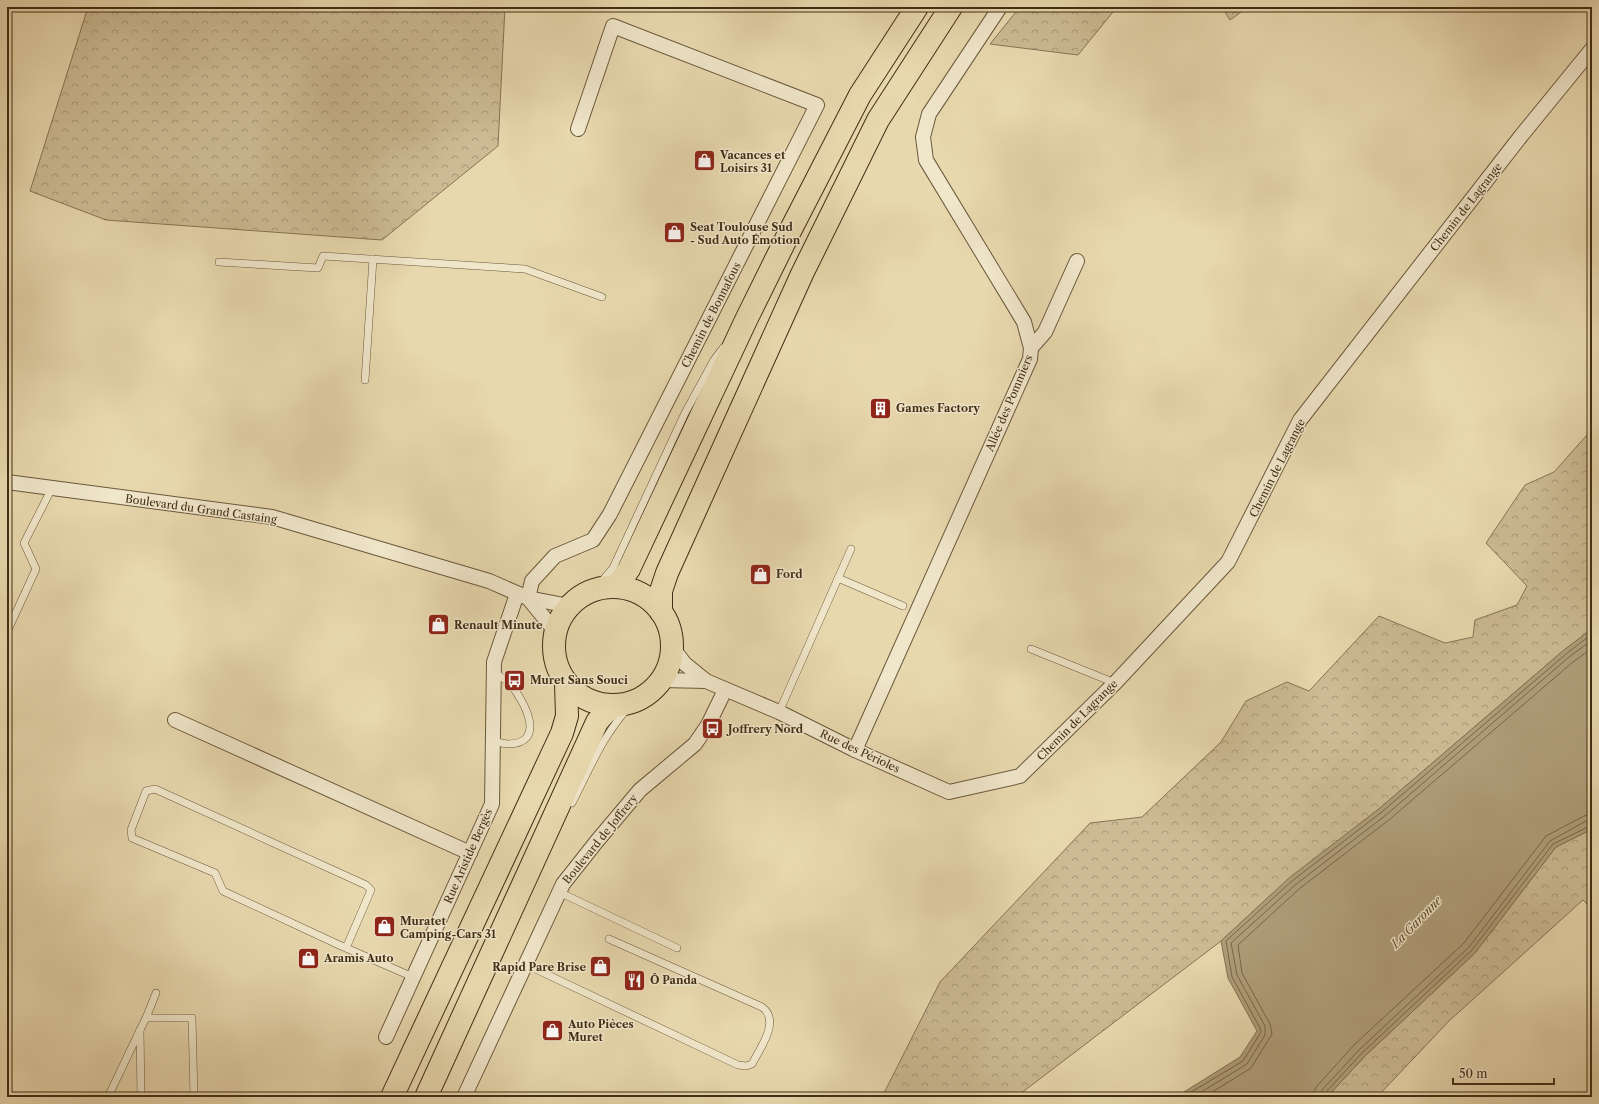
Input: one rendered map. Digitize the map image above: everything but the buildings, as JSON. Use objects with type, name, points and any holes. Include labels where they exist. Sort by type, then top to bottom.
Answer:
[{"type":"main road","points":[[613,587],[620,582],[629,568],[747,318],[860,95],[917,7]]},
{"type":"main road","points":[[661,612],[661,591],[667,572],[802,274],[878,120],[951,7]]},
{"type":"main road","points":[[426,1097],[597,722],[604,714],[649,693],[662,680],[670,659],[672,647],[671,635],[661,612],[652,602],[640,594],[627,589],[613,587],[591,592],[579,598],[569,606],[555,631],[553,649],[557,667],[566,683],[580,696],[596,703],[624,704]]},
{"type":"main road","points":[[392,1097],[562,733],[567,716],[566,683]]},
{"type":"street","name":"Allée des Pommiers","points":[[856,750],[1030,359],[1031,348],[1024,322],[926,160],[923,137],[929,114],[1000,7]]},
{"type":"street","name":"Chemin de Bonnafous","points":[[523,596],[532,581],[555,556],[593,540],[610,514],[817,105],[613,26],[578,129]]},
{"type":"street","name":"Chemin de Lagrange","points":[[949,792],[1020,776],[1115,683],[1228,562],[1300,420],[1521,136],[1592,49]]},
{"type":"street","points":[[1031,348],[1045,332],[1077,261]]},
{"type":"street","name":"Boulevard du Grand Castaing","points":[[7,482],[272,518],[490,581],[523,596],[569,606]]},
{"type":"street","name":"Boulevard du Grand Castaing","points":[[523,596],[555,631]]},
{"type":"street","name":"Rue Aristide Bergès","points":[[386,1037],[492,804],[494,662],[523,596]]},
{"type":"street","name":"Rue des Périoles","points":[[672,647],[685,664],[706,681],[779,712],[856,750],[949,792]]},
{"type":"street","name":"Rue des Périoles","points":[[662,680],[706,681]]},
{"type":"street","name":"Boulevard de Joffrery","points":[[464,1097],[563,884],[640,790],[695,744],[708,725],[725,690]]},
{"type":"street","points":[[175,720],[470,853]]},
{"type":"lane","points":[[219,262],[318,268],[323,256],[524,269],[602,297]]},
{"type":"lane","points":[[365,380],[373,259]]},
{"type":"lane","points":[[591,592],[613,568],[685,413],[714,360],[747,318]]},
{"type":"lane","points":[[7,632],[36,569],[24,543],[52,488]]},
{"type":"lane","points":[[779,712],[851,549]]},
{"type":"lane","points":[[838,578],[903,606]]},
{"type":"lane","points":[[1031,649],[1115,683]]},
{"type":"lane","points":[[493,673],[504,678],[512,686],[525,708],[531,724],[529,736],[522,741],[508,744],[493,741]]},
{"type":"lane","points":[[567,812],[603,741],[619,716],[624,704]]},
{"type":"lane","points":[[346,948],[371,890],[366,885],[155,789],[146,792],[131,830],[132,838],[215,873],[222,891],[346,948],[413,977]]},
{"type":"lane","points":[[543,839],[559,824]]},
{"type":"lane","points":[[559,892],[677,948]]},
{"type":"lane","points":[[526,964],[738,1065],[746,1066],[752,1064],[768,1031],[771,1021],[768,1012],[762,1007],[609,938]]},
{"type":"lane","points":[[108,1097],[146,1018],[156,993]]},
{"type":"lane","points":[[146,1018],[192,1018],[194,1097]]},
{"type":"lane","points":[[140,1030],[141,1097]]},
{"type":"green space","points":[[88,7],[505,7],[498,146],[382,240],[106,220],[30,191]]},
{"type":"green space","points":[[1020,7],[1117,7],[1078,55],[990,44]]},
{"type":"green space","points":[[1222,7],[1248,7],[1230,20]]},
{"type":"green space","points":[[1587,435],[1592,437],[1592,629],[1564,650],[1380,808],[1274,892],[1221,941],[1016,1097],[882,1097],[940,982],[1090,823],[1142,817],[1221,742],[1246,701],[1287,682],[1309,691],[1379,616],[1445,643],[1473,637],[1475,620],[1517,605],[1527,586],[1486,543],[1525,485],[1554,472]]},
{"type":"green space","points":[[1592,829],[1592,909],[1583,900],[1449,1021],[1377,1097],[1327,1097],[1365,1056],[1475,953],[1556,847]]},
{"type":"water","name":"La Garonne","points":[[1592,629],[1592,829],[1556,847],[1475,953],[1365,1056],[1327,1097],[1176,1097],[1240,1057],[1257,1031],[1228,978],[1221,941],[1289,878],[1380,808],[1564,650]]},
{"type":"place","name":"Vacances et Loisirs 31","points":[[705,161]]},
{"type":"place","name":"Seat Toulouse Sud - Sud Auto Émotion","points":[[674,233]]},
{"type":"place","name":"Games Factory","points":[[881,408]]},
{"type":"place","name":"Ford","points":[[761,574]]},
{"type":"place","name":"Renault Minute","points":[[438,625]]},
{"type":"place","name":"Muret Sans Souci","points":[[515,680]]},
{"type":"place","name":"Joffrery Nord","points":[[713,729]]},
{"type":"place","name":"Muratet Camping-Cars 31","points":[[385,927]]},
{"type":"place","name":"Aramis Auto","points":[[308,958]]},
{"type":"place","name":"Rapid Pare Brise","points":[[601,967]]},
{"type":"place","name":"Ô Panda","points":[[635,980]]},
{"type":"place","name":"Auto Pièces Muret","points":[[553,1030]]}]
